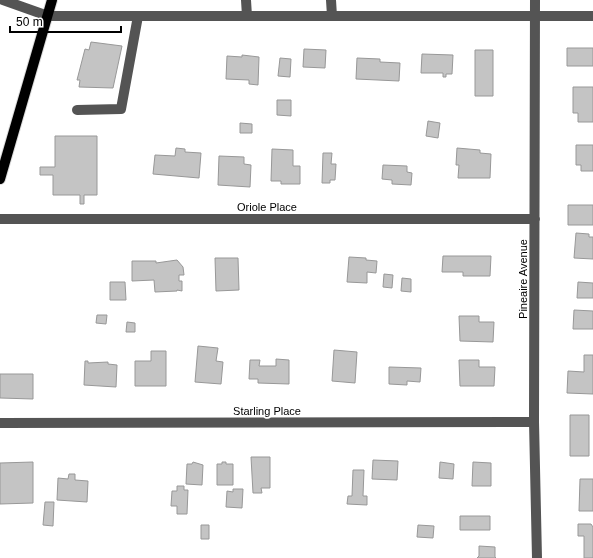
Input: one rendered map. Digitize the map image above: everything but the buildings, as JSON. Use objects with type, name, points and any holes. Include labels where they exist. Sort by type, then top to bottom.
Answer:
[{"type":"main road","points":[[0,180],[52,0]]},
{"type":"street","points":[[4,0],[48,16],[593,16]]},
{"type":"street","points":[[246,0],[247,16]]},
{"type":"street","points":[[331,0],[332,16]]},
{"type":"street","name":"Pineaire Avenue","points":[[534,0],[534,422],[537,558]]},
{"type":"street","points":[[77,110],[121,109],[138,16]]},
{"type":"street","name":"Oriole Place","points":[[0,219],[535,219]]},
{"type":"street","name":"Starling Place","points":[[0,424],[534,422]]}]
